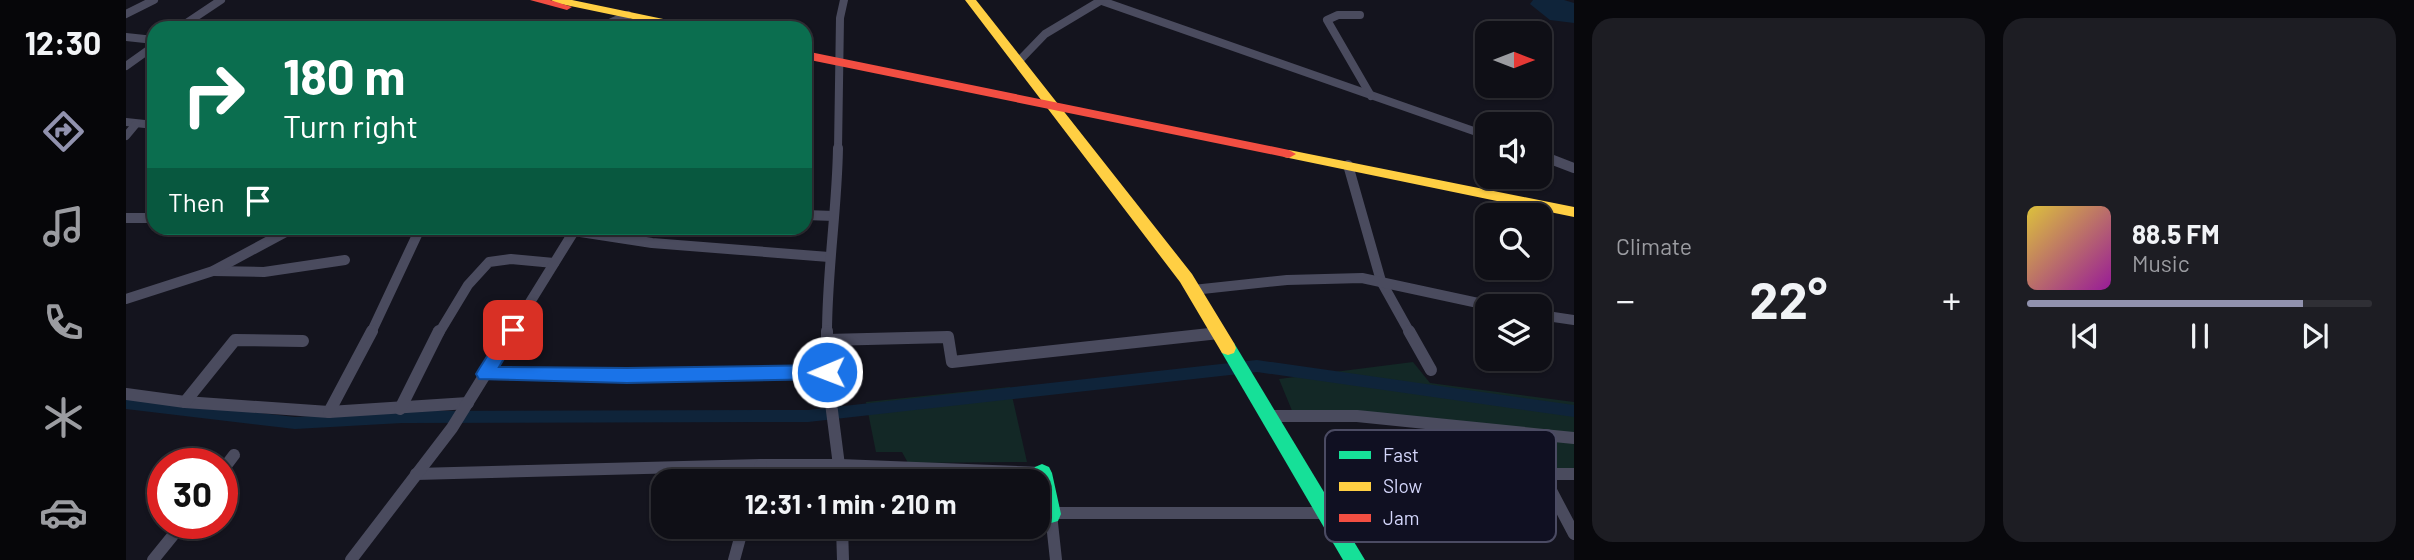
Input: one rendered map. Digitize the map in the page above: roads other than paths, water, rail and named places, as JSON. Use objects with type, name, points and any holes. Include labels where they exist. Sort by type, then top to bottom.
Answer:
[{"type":"main road","points":[[535,0],[651,21]]},
{"type":"main road","points":[[555,0],[643,21]]},
{"type":"main road","points":[[970,0],[1018,62],[1058,106],[1193,290],[1325,511]]},
{"type":"main road","points":[[812,52],[1058,106],[1574,212]]},
{"type":"main road","points":[[812,56],[838,59]]},
{"type":"main road","points":[[1344,542],[1355,560]]},
{"type":"street","points":[[126,14],[154,0]]},
{"type":"street","points":[[189,21],[220,0]]},
{"type":"street","points":[[840,469],[827,372],[827,340],[829,257],[836,190],[840,18],[845,0]]},
{"type":"street","points":[[1018,62],[1029,46],[1099,0],[1475,132]]},
{"type":"street","points":[[1360,15],[1331,16],[1327,20],[1371,96]]},
{"type":"street","points":[[614,21],[625,16]]},
{"type":"street","points":[[126,37],[147,39]]},
{"type":"street","points":[[126,66],[147,51]]},
{"type":"street","points":[[126,136],[131,123]]},
{"type":"street","points":[[1552,160],[1574,168]]},
{"type":"street","points":[[1348,165],[1381,281],[1431,370]]},
{"type":"street","points":[[812,215],[834,216]]},
{"type":"street","points":[[126,218],[147,218]]},
{"type":"street","points":[[126,299],[214,271],[279,235]]},
{"type":"street","points":[[329,412],[379,319],[417,235]]},
{"type":"street","points":[[351,560],[452,428],[571,235]]},
{"type":"street","points":[[608,235],[652,243],[829,257]]},
{"type":"street","points":[[214,271],[264,272],[345,260]]},
{"type":"street","points":[[400,409],[417,372],[477,270],[494,260],[554,263]]},
{"type":"street","points":[[1193,290],[1287,280],[1362,278],[1475,302]]},
{"type":"street","points":[[1552,317],[1574,320]]},
{"type":"street","points":[[827,340],[948,337],[952,362],[1219,333]]},
{"type":"street","points":[[185,402],[235,340],[303,341]]},
{"type":"street","points":[[485,374],[627,376],[827,372]]},
{"type":"street","points":[[126,394],[185,402],[329,412],[465,406]]},
{"type":"street","points":[[1268,416],[1357,416],[1495,430]]},
{"type":"street","points":[[1556,436],[1574,438]]},
{"type":"street","points":[[416,474],[761,465],[941,469]]},
{"type":"street","points":[[760,469],[761,465]]},
{"type":"street","points":[[1556,474],[1574,474]]},
{"type":"street","points":[[1556,502],[1574,534]]},
{"type":"street","points":[[1050,514],[1325,513]]},
{"type":"street","points":[[1050,535],[1056,560]]},
{"type":"street","points":[[153,560],[170,539]]},
{"type":"street","points":[[734,560],[740,539]]},
{"type":"street","points":[[842,539],[843,560]]},
{"type":"water","points":[[1533,0],[1564,0],[1574,3],[1574,23],[1550,20],[1530,4]]},
{"type":"waterway","points":[[126,403],[295,423],[402,417],[808,416],[1257,366],[1574,411]]}]
